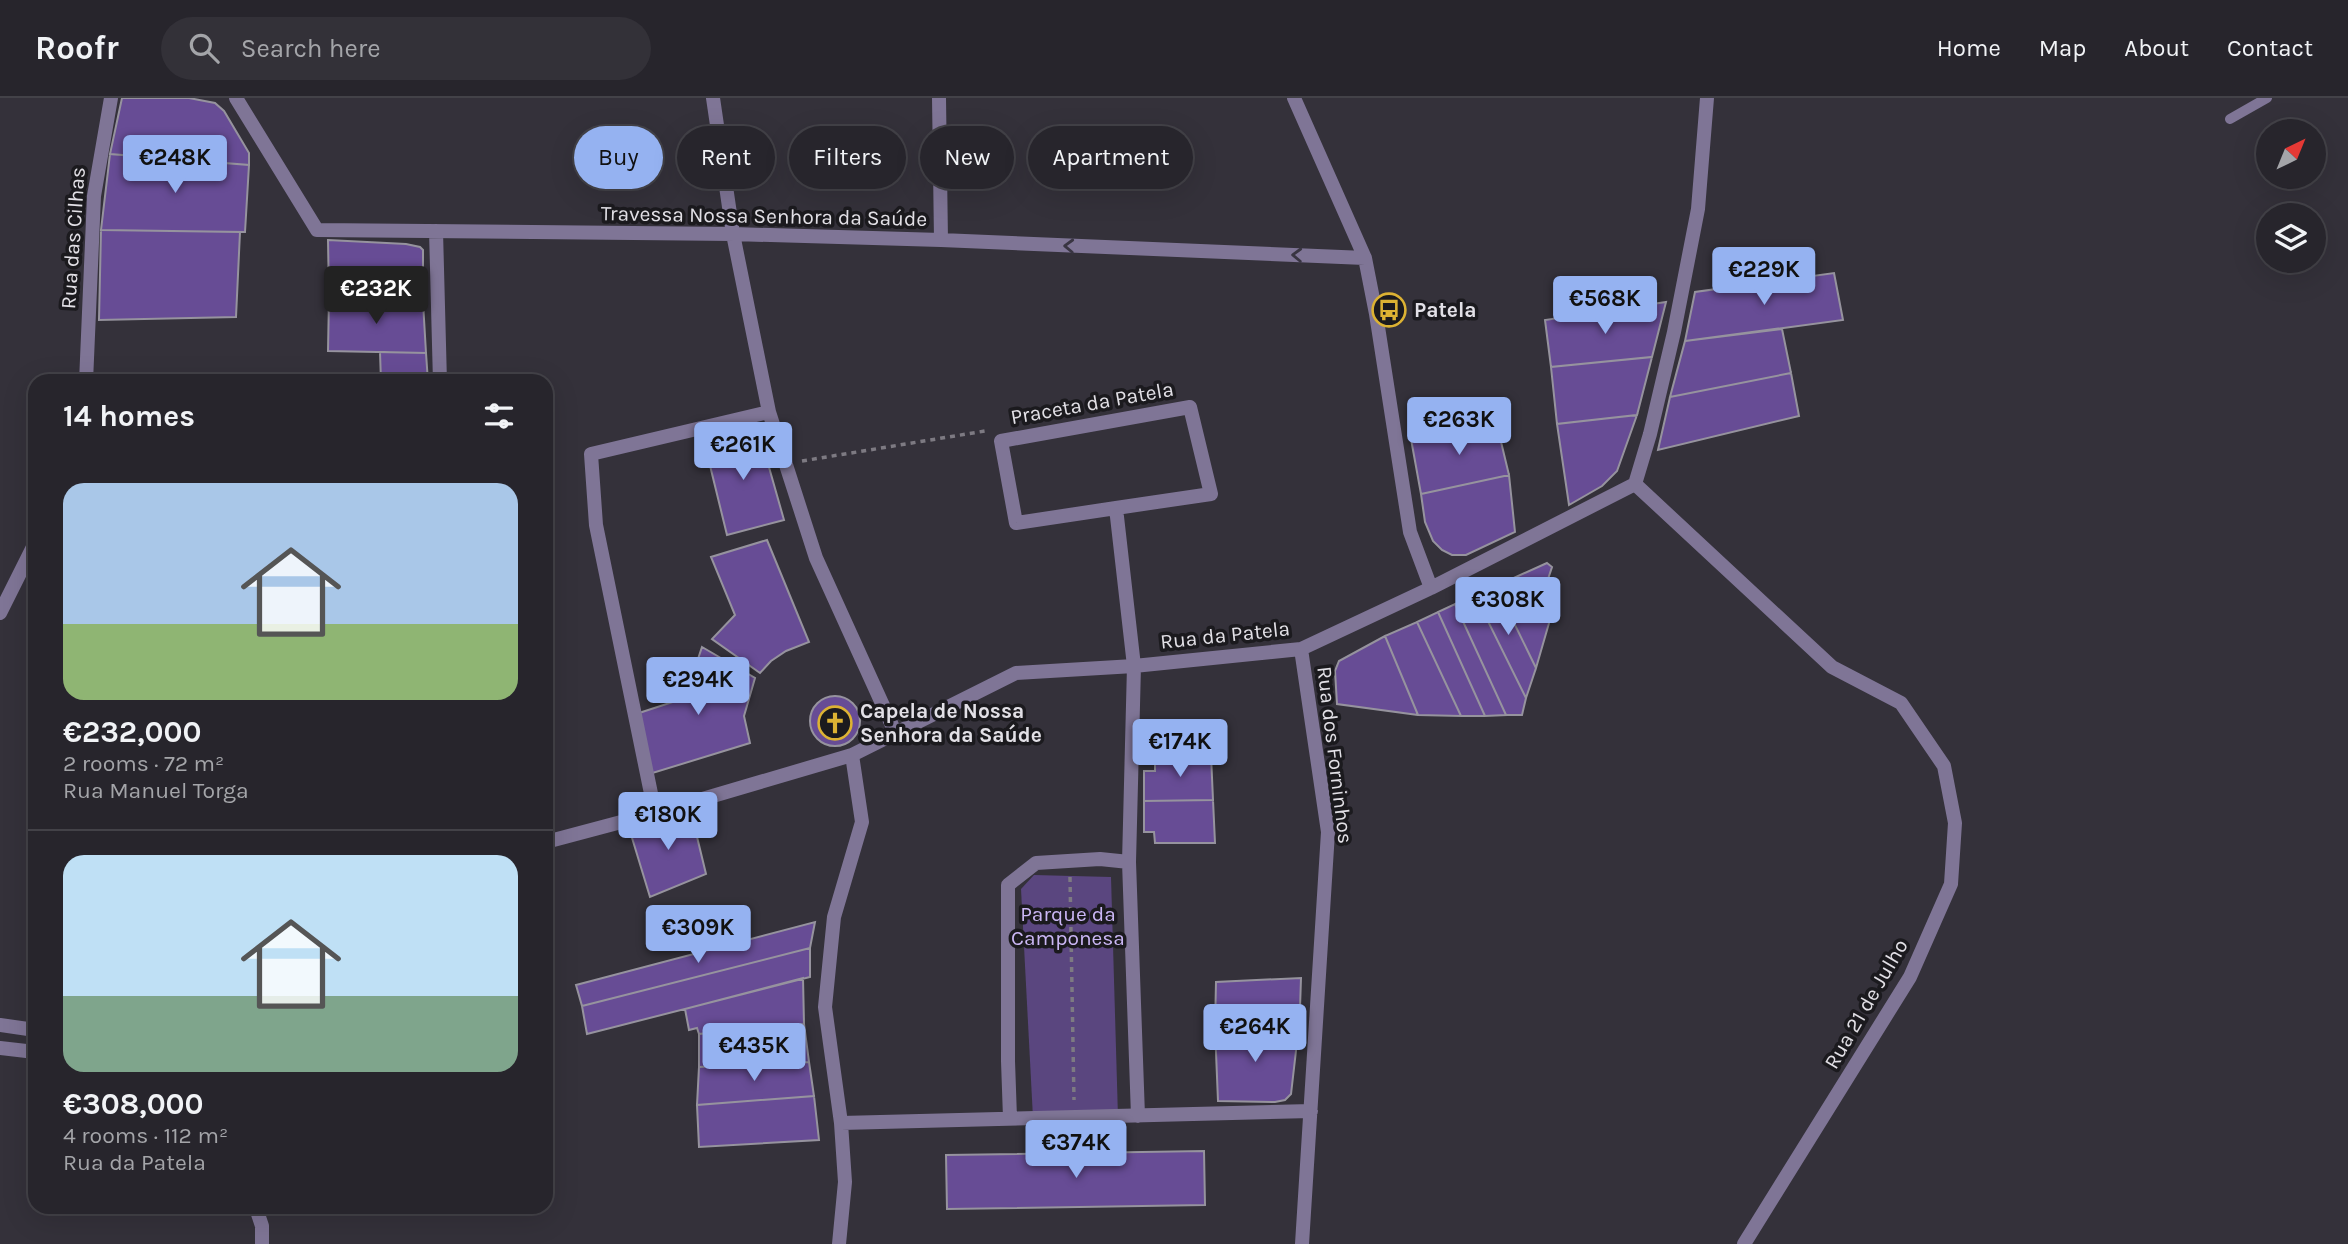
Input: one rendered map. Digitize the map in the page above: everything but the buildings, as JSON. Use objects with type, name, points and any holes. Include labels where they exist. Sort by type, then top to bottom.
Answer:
[{"type":"street","name":"Rua das Cilhas","points":[[86,374],[94,196],[111,98]]},
{"type":"street","name":"Travessa Nossa Senhora da Saúde","points":[[236,98],[317,230],[733,234],[1365,258]]},
{"type":"street","points":[[713,98],[733,234],[769,412],[816,558],[895,732]]},
{"type":"street","points":[[939,98],[941,240]]},
{"type":"street","points":[[1294,98],[1365,258],[1410,532],[1431,588]]},
{"type":"street","points":[[1635,484],[1675,332],[1698,209],[1707,98]]},
{"type":"street","points":[[436,231],[440,374]]},
{"type":"street","name":"Praceta da Patela","points":[[1190,407],[1211,495],[1116,508],[1017,523],[1000,441],[1190,407]]},
{"type":"street","points":[[656,813],[596,525],[592,454],[769,412]]},
{"type":"street","name":"Rua da Patela","points":[[553,840],[852,755],[1016,673],[1134,666],[1301,649],[1431,588],[1635,484]]},
{"type":"street","name":"Rua 21 de Julho","points":[[1635,484],[1832,667],[1901,703],[1944,766],[1955,823],[1951,884],[1910,976],[1744,1244]]},
{"type":"street","points":[[1116,508],[1134,666],[1129,862],[1138,1116]]},
{"type":"street","points":[[0,613],[4,597],[28,555]]},
{"type":"street","name":"Rua dos Forninhos","points":[[1301,649],[1328,832],[1302,1244]]},
{"type":"street","points":[[839,1244],[845,1182],[841,1123],[825,1007],[834,917],[862,822],[852,755]]},
{"type":"street","points":[[1010,1118],[1008,885],[1036,863],[1100,859],[1129,862]]},
{"type":"street","points":[[0,1025],[28,1029]]},
{"type":"street","points":[[0,1048],[28,1051]]},
{"type":"street","points":[[841,1123],[1311,1111]]},
{"type":"street","points":[[258,1214],[262,1226],[262,1244]]},
{"type":"lane","points":[[2230,120],[2267,98]]},
{"type":"path","points":[[786,464],[985,431]]},
{"type":"path","points":[[1070,861],[1074,1117]]},
{"type":"green space","name":"Parque da Camponesa","points":[[1034,875],[1111,877],[1118,1117],[1033,1118],[1021,889]]},
{"type":"place","name":"Patela","points":[[1389,310]]},
{"type":"place","name":"Capela de Nossa Senhora da Saúde","points":[[835,723]]}]
